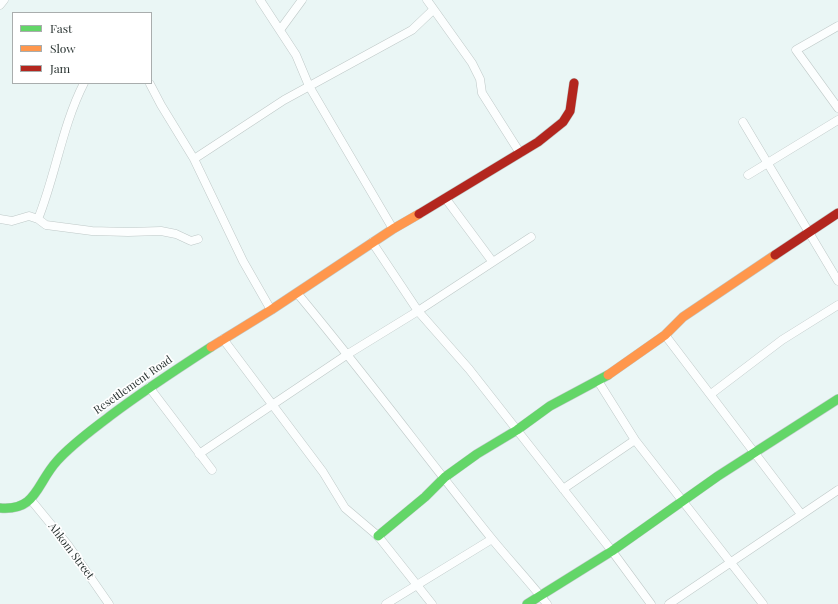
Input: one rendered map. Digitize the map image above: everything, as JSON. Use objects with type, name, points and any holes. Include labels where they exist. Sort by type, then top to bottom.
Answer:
[{"type":"street","points":[[0,5],[4,0]]},
{"type":"street","points":[[260,0],[296,55],[309,86],[393,229]]},
{"type":"street","points":[[280,30],[302,0]]},
{"type":"street","points":[[426,0],[448,28],[472,63],[480,79],[482,93],[520,153]]},
{"type":"street","points":[[194,159],[271,108],[412,30],[433,10]]},
{"type":"street","points":[[838,26],[796,50],[838,108]]},
{"type":"street","name":"Resettlement Road","points":[[31,500],[56,462],[86,434],[149,387],[271,310],[372,242],[446,199],[538,142],[563,122],[570,111],[574,83]]},
{"type":"street","points":[[38,218],[45,201],[63,135],[84,84]]},
{"type":"street","points":[[150,84],[194,159],[243,261],[271,310]]},
{"type":"street","points":[[748,175],[838,120]]},
{"type":"street","points":[[744,122],[767,164],[838,281]]},
{"type":"street","points":[[446,199],[492,262]]},
{"type":"street","points":[[378,536],[425,497],[445,477],[477,454],[517,430],[550,406],[598,381],[630,361],[665,335],[683,317],[838,213]]},
{"type":"street","points":[[0,219],[12,222],[29,216],[38,218],[46,225],[76,229],[128,232],[161,231],[176,234],[191,241],[198,239]]},
{"type":"street","points":[[199,454],[273,406],[348,354],[418,311],[531,237]]},
{"type":"street","points":[[372,242],[418,311],[469,369],[612,551],[651,604]]},
{"type":"street","points":[[297,293],[348,354],[375,392],[445,477],[492,539],[546,604]]},
{"type":"street","points":[[711,394],[782,340],[838,305]]},
{"type":"street","points":[[665,335],[801,514]]},
{"type":"street","points":[[223,339],[323,472],[345,508],[378,536],[432,604]]},
{"type":"street","points":[[598,381],[635,440],[764,604]]},
{"type":"street","points":[[149,387],[212,470]]},
{"type":"street","points":[[527,604],[612,551],[718,476],[838,399]]},
{"type":"street","points":[[563,489],[635,440]]},
{"type":"street","points":[[669,604],[838,490]]},
{"type":"street","points":[[0,508],[12,509],[23,506],[31,500]]},
{"type":"street","name":"Ahkom Street","points":[[31,500],[68,545],[109,604]]},
{"type":"street","points":[[386,604],[416,584],[492,539]]},
{"type":"traffic: fast","points":[[0,508],[12,508],[29,501],[57,461],[76,443],[135,398],[211,347]]},
{"type":"traffic: fast","points":[[378,536],[425,497],[445,477],[477,454],[517,430],[550,406],[608,375]]},
{"type":"traffic: fast","points":[[527,604],[612,551],[718,476],[838,399]]},
{"type":"traffic: slow","points":[[211,347],[271,310],[393,229],[419,214]]},
{"type":"traffic: slow","points":[[608,375],[665,335],[683,317],[775,255]]},
{"type":"traffic: jam","points":[[419,214],[538,142],[563,122],[570,111],[574,83]]},
{"type":"traffic: jam","points":[[775,255],[838,213]]}]
